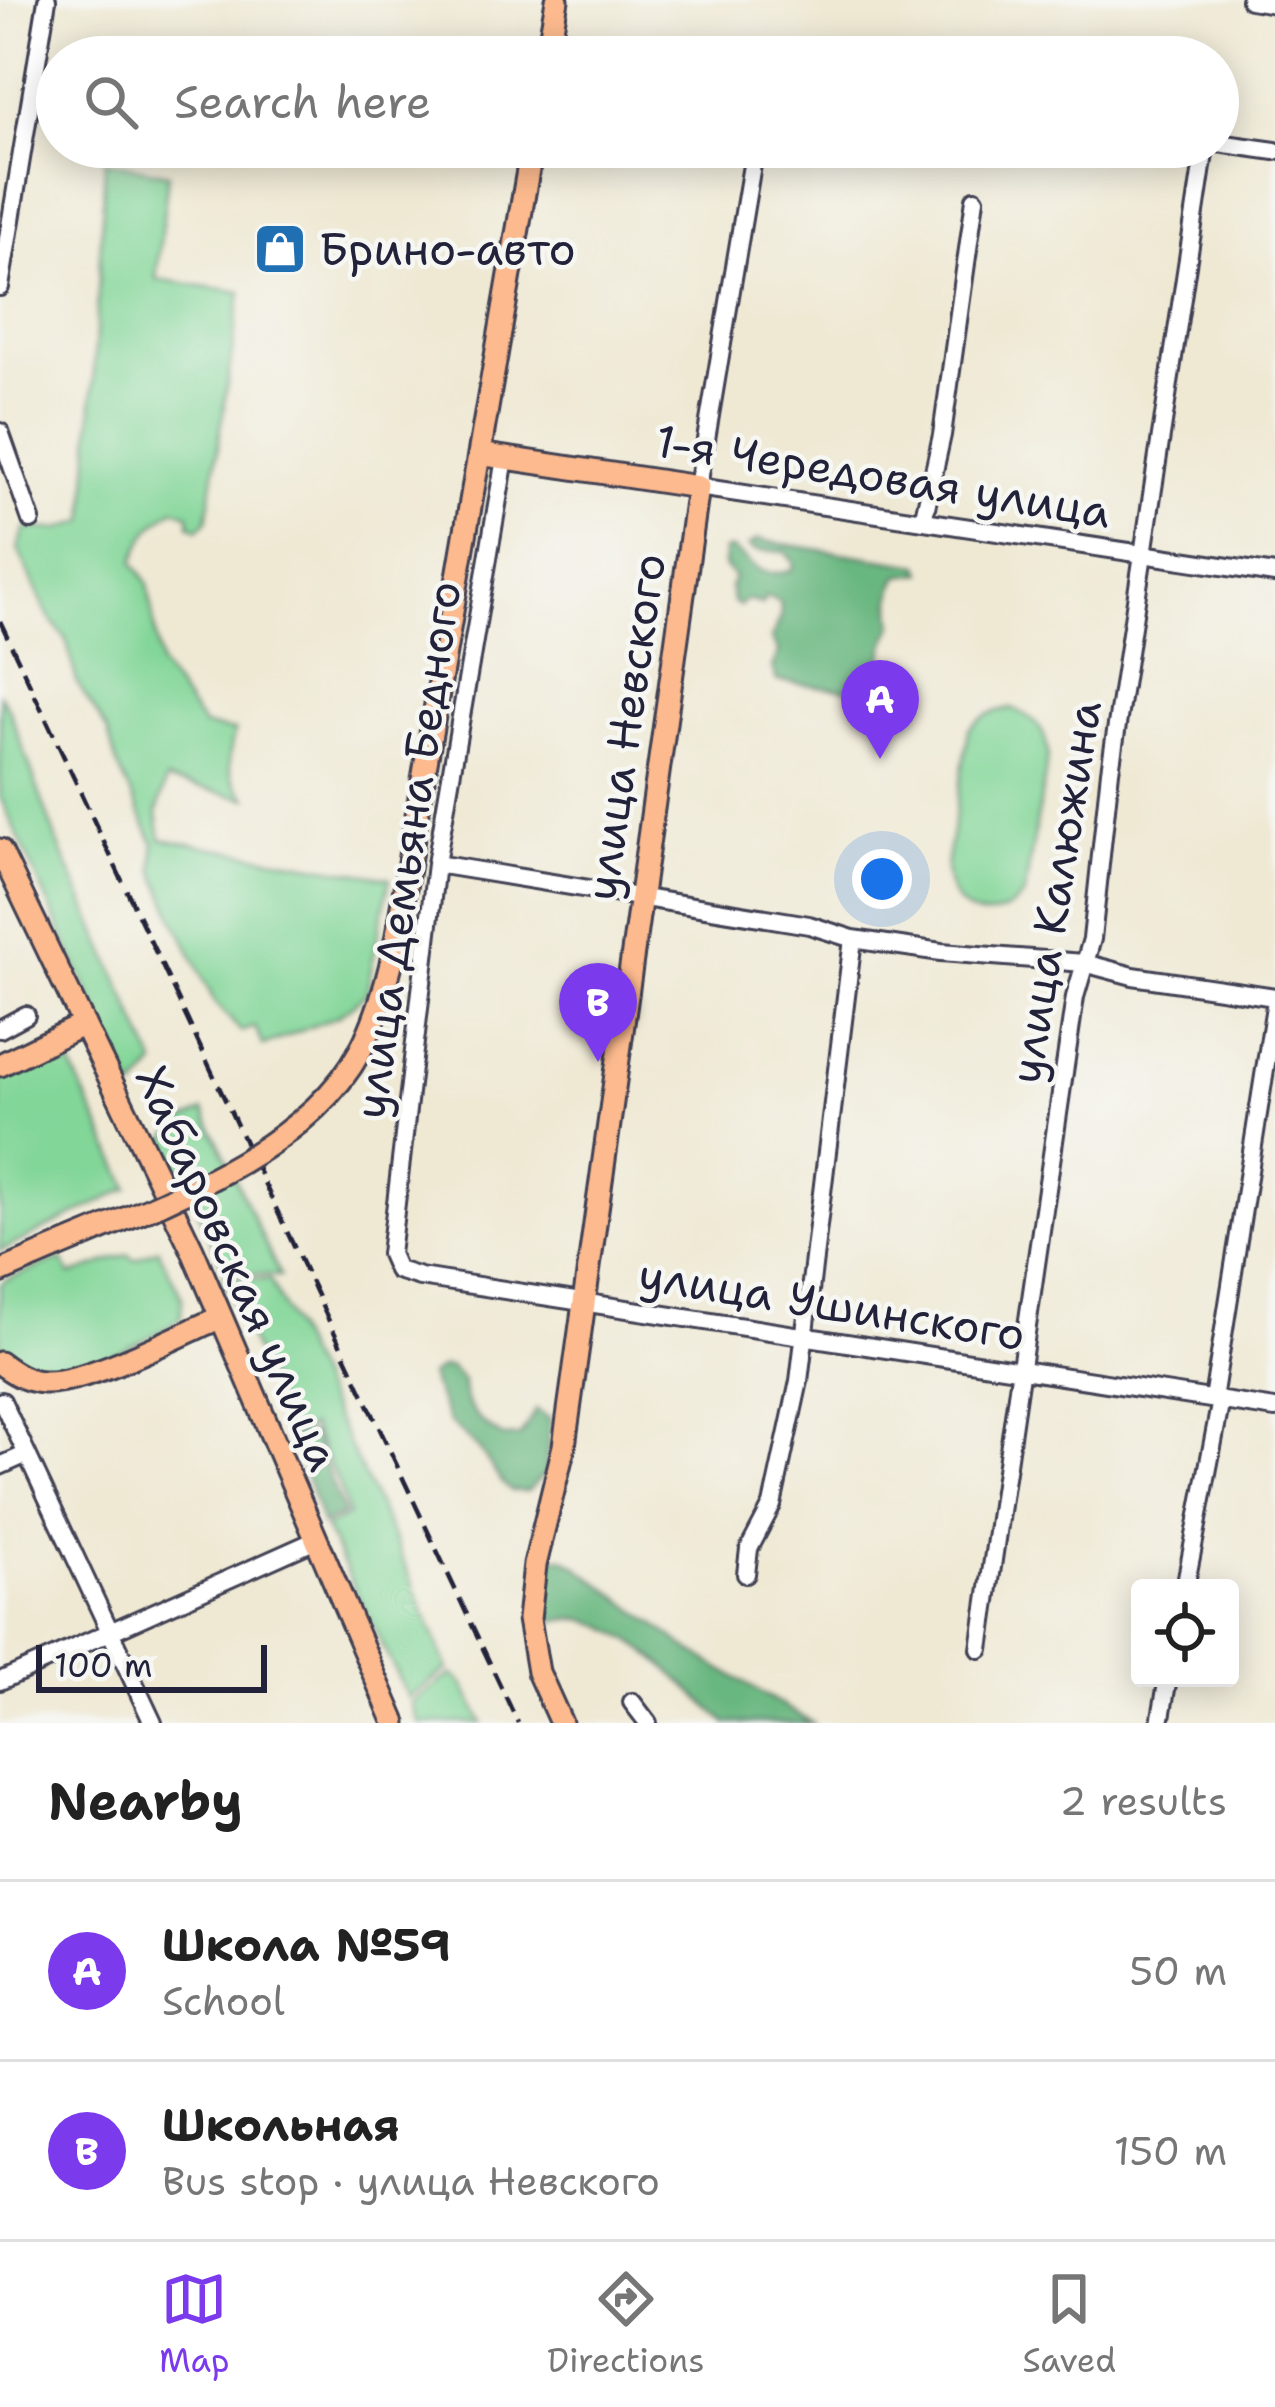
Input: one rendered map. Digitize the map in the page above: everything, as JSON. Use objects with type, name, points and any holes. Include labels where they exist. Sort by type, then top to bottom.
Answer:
[{"type":"main road","points":[[551,36],[557,0]]},
{"type":"main road","name":"улица Демьяна Бедного","points":[[13,1264],[237,1165],[291,1131],[323,1102],[361,1049],[394,951],[528,168]]},
{"type":"main road","name":"1-я Чередовая улица","points":[[479,454],[698,487]]},
{"type":"main road","name":"улица Невского","points":[[561,1723],[538,1672],[530,1634],[530,1596],[564,1446],[698,487]]},
{"type":"main road","name":"Хабаровская улица","points":[[0,850],[220,1317],[387,1720]]},
{"type":"main road","points":[[0,1065],[84,1024]]},
{"type":"main road","points":[[0,1364],[17,1376],[43,1382],[75,1378],[220,1317]]},
{"type":"street","points":[[42,36],[47,0]]},
{"type":"street","points":[[1250,0],[1275,4]]},
{"type":"street","points":[[0,287],[36,75]]},
{"type":"street","points":[[1239,146],[1275,151]]},
{"type":"street","name":"улица Невского","points":[[698,487],[751,168]]},
{"type":"street","name":"улица Калюжина","points":[[980,1649],[1076,998],[1095,920],[1110,771],[1202,168]]},
{"type":"street","points":[[0,177],[19,190]]},
{"type":"street","points":[[923,521],[942,435],[975,199]]},
{"type":"street","points":[[0,432],[31,520]]},
{"type":"street","name":"улица Демьяна Бедного","points":[[390,1253],[436,864],[505,458]]},
{"type":"street","name":"1-я Чередовая улица","points":[[698,487],[1275,574]]},
{"type":"street","points":[[436,864],[809,925],[853,940],[1084,963],[1133,976],[1275,997]]},
{"type":"street","points":[[746,1574],[749,1549],[772,1505],[799,1381],[853,940]]},
{"type":"street","points":[[1187,1579],[1275,1006]]},
{"type":"street","points":[[0,1029],[26,1015]]},
{"type":"street","name":"улица Ушинского","points":[[390,1253],[397,1270],[407,1274],[1275,1408]]},
{"type":"street","points":[[2,1401],[152,1723]]},
{"type":"street","points":[[0,1466],[27,1454]]},
{"type":"street","points":[[0,1681],[316,1540]]},
{"type":"street","points":[[1160,1723],[1166,1687]]},
{"type":"street","points":[[632,1702],[648,1723]]},
{"type":"green space","points":[[105,168],[139,168],[168,174],[156,279],[241,292],[207,521],[198,529],[190,524],[189,514],[175,509],[149,531],[134,562],[148,584],[160,666],[204,726],[235,731],[230,769],[235,784],[249,799],[166,780],[157,813],[161,839],[390,878],[366,994],[338,1016],[263,1046],[255,1027],[241,1032],[214,1001],[154,870],[154,843],[116,762],[108,732],[77,683],[66,639],[48,616],[18,549],[25,529],[59,529],[86,521]]},
{"type":"green space","points":[[757,540],[920,565],[923,573],[899,576],[896,581],[894,625],[871,693],[777,681],[772,667],[779,652],[771,639],[781,617],[780,602],[765,597],[762,604],[733,602],[730,587],[734,578],[724,566],[724,550],[733,549],[765,572],[791,571],[794,564],[786,551],[755,551],[748,546]]},
{"type":"green space","points":[[0,695],[56,839],[156,1065],[134,1091],[0,797]]},
{"type":"green space","points":[[1012,709],[1039,727],[1048,757],[1024,895],[998,913],[985,915],[973,913],[954,897],[946,867],[969,729],[989,714]]},
{"type":"green space","points":[[63,1048],[129,1188],[0,1251],[0,1075]]},
{"type":"green space","points":[[204,1111],[280,1276],[225,1272],[166,1139],[179,1123]]},
{"type":"green space","points":[[158,1249],[182,1297],[181,1319],[113,1355],[56,1371],[28,1367],[0,1345],[0,1285],[5,1280],[61,1259],[71,1275],[129,1254],[134,1260]]},
{"type":"green space","points":[[222,1278],[270,1280],[396,1544],[448,1669],[408,1698],[325,1528],[348,1515],[339,1485],[311,1426],[293,1437]]},
{"type":"green space","points":[[442,1367],[450,1368],[463,1381],[474,1414],[503,1437],[520,1436],[536,1410],[550,1419],[546,1472],[528,1491],[511,1491],[479,1449],[449,1422],[429,1376]]},
{"type":"green space","points":[[312,1433],[343,1513],[322,1525],[293,1437]]},
{"type":"green space","points":[[552,1557],[578,1567],[691,1651],[812,1723],[727,1723],[626,1638],[586,1620],[538,1620],[541,1581]]},
{"type":"green space","points":[[452,1674],[463,1684],[483,1723],[419,1723],[411,1703]]},
{"type":"railway","points":[[0,621],[518,1723]]},
{"type":"place","name":"Брино-авто","points":[[280,249]]},
{"type":"place","name":"Школа №59","points":[[880,759]]},
{"type":"place","name":"Школьная","points":[[598,1062]]}]
